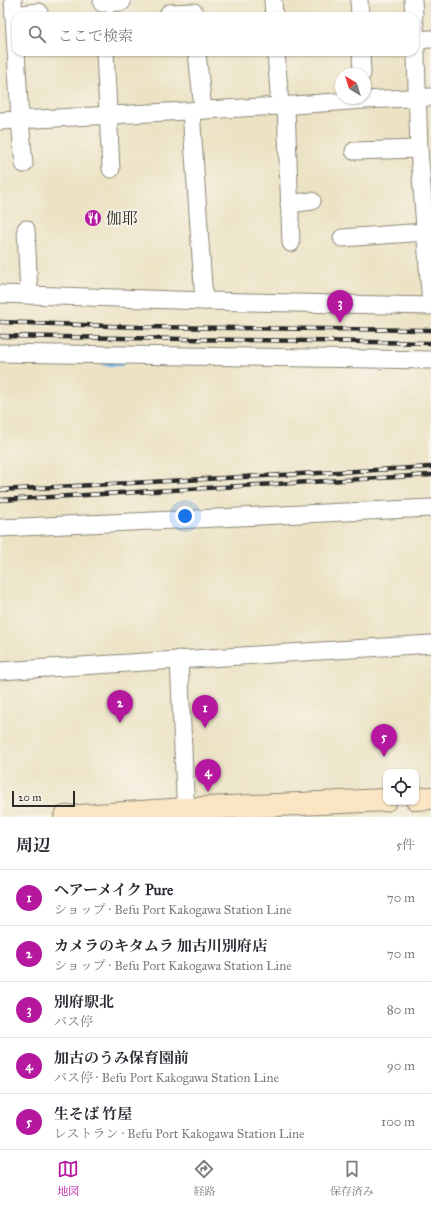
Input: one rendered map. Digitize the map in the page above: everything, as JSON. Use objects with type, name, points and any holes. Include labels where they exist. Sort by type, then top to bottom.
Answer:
[{"type":"main road","points":[[419,799],[431,798]]},
{"type":"main road","points":[[65,817],[186,813],[383,800]]},
{"type":"street","points":[[273,0],[274,12]]},
{"type":"street","points":[[359,0],[360,12]]},
{"type":"street","points":[[413,0],[414,12]]},
{"type":"street","points":[[103,6],[122,2]]},
{"type":"street","points":[[14,8],[39,12]]},
{"type":"street","points":[[175,12],[193,9]]},
{"type":"street","points":[[0,294],[204,301],[431,306],[420,149],[425,98],[421,34]]},
{"type":"street","points":[[17,56],[24,164]]},
{"type":"street","points":[[105,56],[111,169]]},
{"type":"street","points":[[197,56],[197,110],[204,301]]},
{"type":"street","points":[[277,56],[283,106],[291,243]]},
{"type":"street","points":[[361,56],[362,68]]},
{"type":"street","points":[[371,99],[425,98]]},
{"type":"street","points":[[0,122],[283,106],[335,102]]},
{"type":"street","points":[[354,151],[420,149]]},
{"type":"street","points":[[289,204],[312,201]]},
{"type":"street","points":[[26,229],[29,295]]},
{"type":"street","points":[[342,238],[426,232]]},
{"type":"street","points":[[0,353],[431,360]]},
{"type":"street","points":[[0,528],[431,508]]},
{"type":"street","points":[[0,671],[431,644]]},
{"type":"street","points":[[179,659],[186,813]]},
{"type":"waterway","points":[[105,363],[121,363]]},
{"type":"railway","points":[[0,322],[139,327],[431,330]]},
{"type":"railway","points":[[0,336],[431,343]]},
{"type":"railway","points":[[0,490],[431,467]]},
{"type":"railway","points":[[0,500],[431,475]]},
{"type":"place","name":"伽耶","points":[[93,218]]},
{"type":"place","name":"別府駅北","points":[[340,323]]},
{"type":"place","name":"カメラのキタムラ 加古川別府店","points":[[120,723]]},
{"type":"place","name":"ヘアーメイク Pure","points":[[205,728]]},
{"type":"place","name":"生そば 竹屋","points":[[384,757]]},
{"type":"place","name":"加古のうみ保育園前","points":[[208,792]]}]
